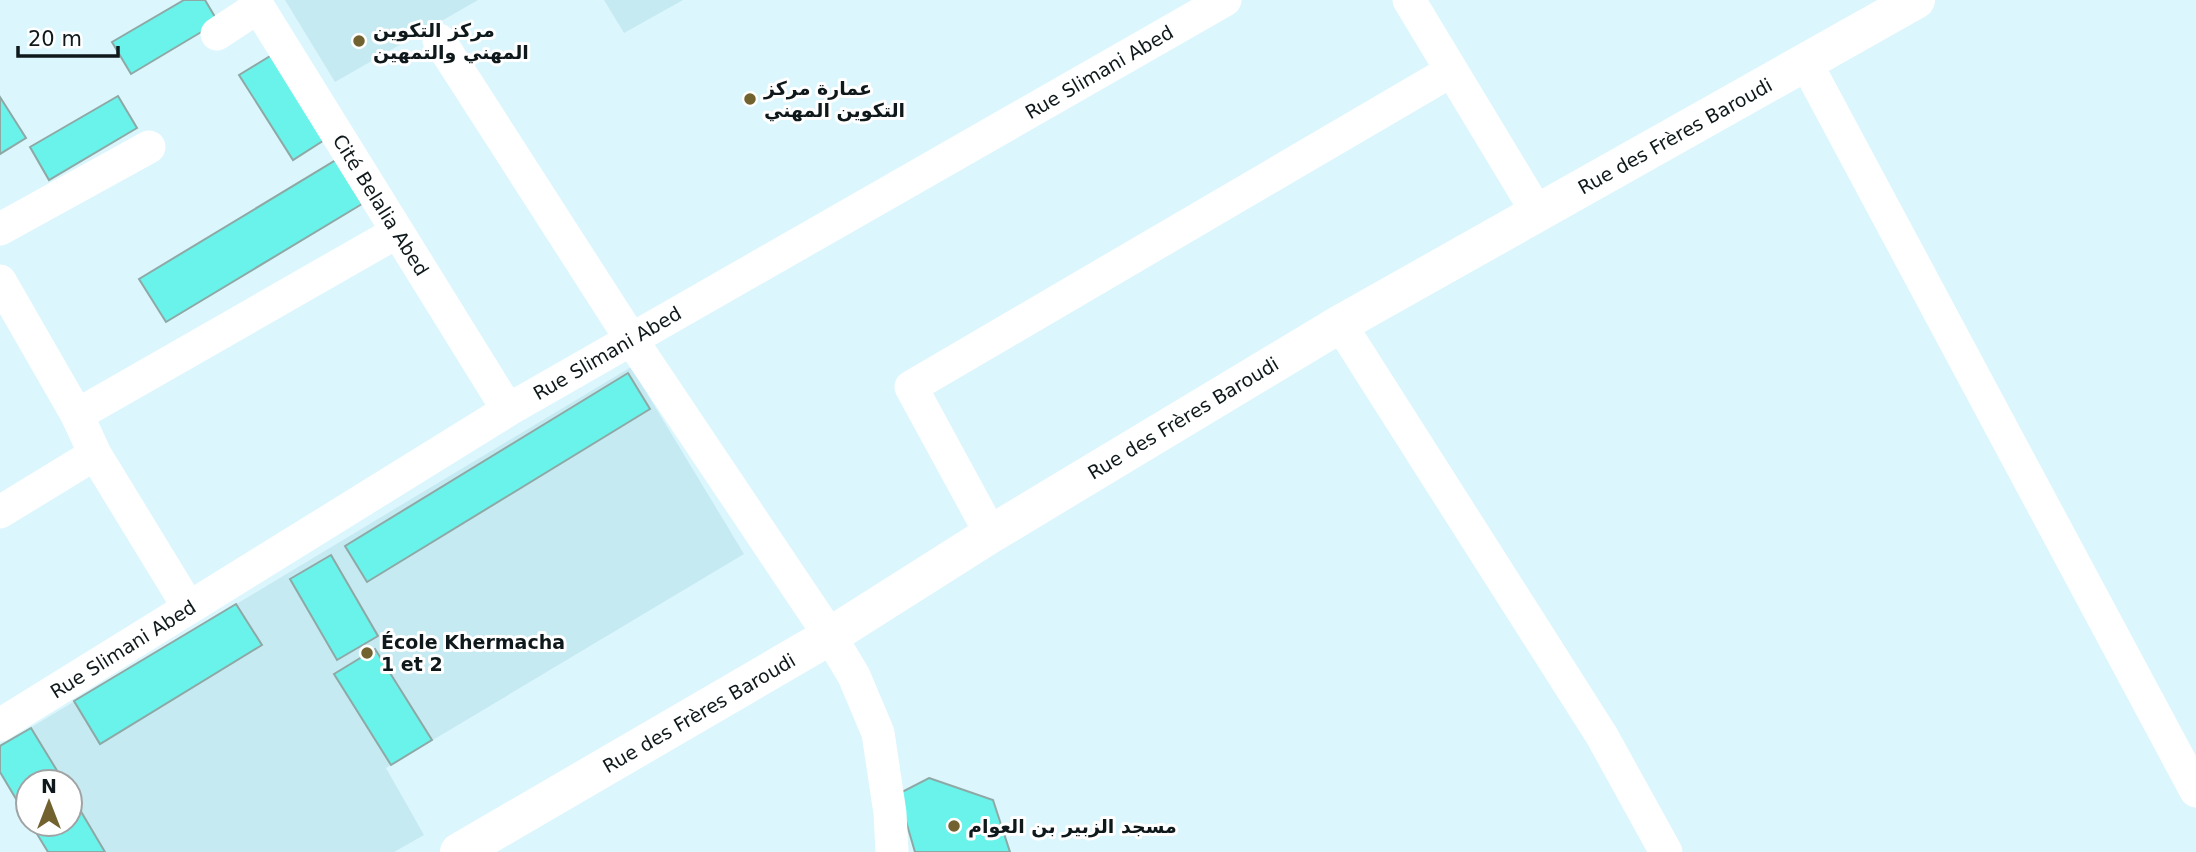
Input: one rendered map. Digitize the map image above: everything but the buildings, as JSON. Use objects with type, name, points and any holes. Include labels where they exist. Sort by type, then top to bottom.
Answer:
[{"type":"street","name":"Rue Slimani Abed","points":[[0,725],[508,410],[1225,0]]},
{"type":"street","points":[[1409,0],[1536,212]]},
{"type":"street","name":"Rue des Frères Baroudi","points":[[459,852],[830,636],[991,534],[1340,324],[1806,63],[1878,10],[1916,0]]},
{"type":"street","points":[[217,34],[256,4]]},
{"type":"street","name":"Cité Belalia Abed","points":[[256,4],[508,410]]},
{"type":"street","points":[[439,40],[631,339],[830,636],[853,676],[878,733],[890,813],[892,852]]},
{"type":"street","points":[[1806,63],[2196,791]]},
{"type":"street","points":[[991,534],[911,387],[1451,71]]},
{"type":"street","points":[[0,229],[149,148]]},
{"type":"street","points":[[77,415],[397,232]]},
{"type":"street","points":[[4,299],[77,415],[95,454],[189,608]]},
{"type":"street","points":[[1340,324],[1602,736],[1666,852]]},
{"type":"street","points":[[0,512],[95,454]]},
{"type":"shaded area","name":"مركز التكوين المهني والتمهين","points":[[285,0],[478,0],[335,82]]},
{"type":"shaded area","points":[[604,0],[683,0],[624,33]]},
{"type":"shaded area","name":"École Khermacha 1 et 2","points":[[631,367],[744,554],[386,768],[424,835],[394,852],[48,852],[40,838],[84,838],[84,768],[14,768],[14,796],[0,772],[0,746]]},
{"type":"place","name":"مركز التكوين المهني والتمهين","points":[[359,41]]},
{"type":"place","name":"عمارة مركز التكوين المهني","points":[[750,99]]},
{"type":"place","name":"École Khermacha 1 et 2","points":[[367,653]]},
{"type":"place","name":"مسجد الزبير بن العوام","points":[[954,826]]}]
